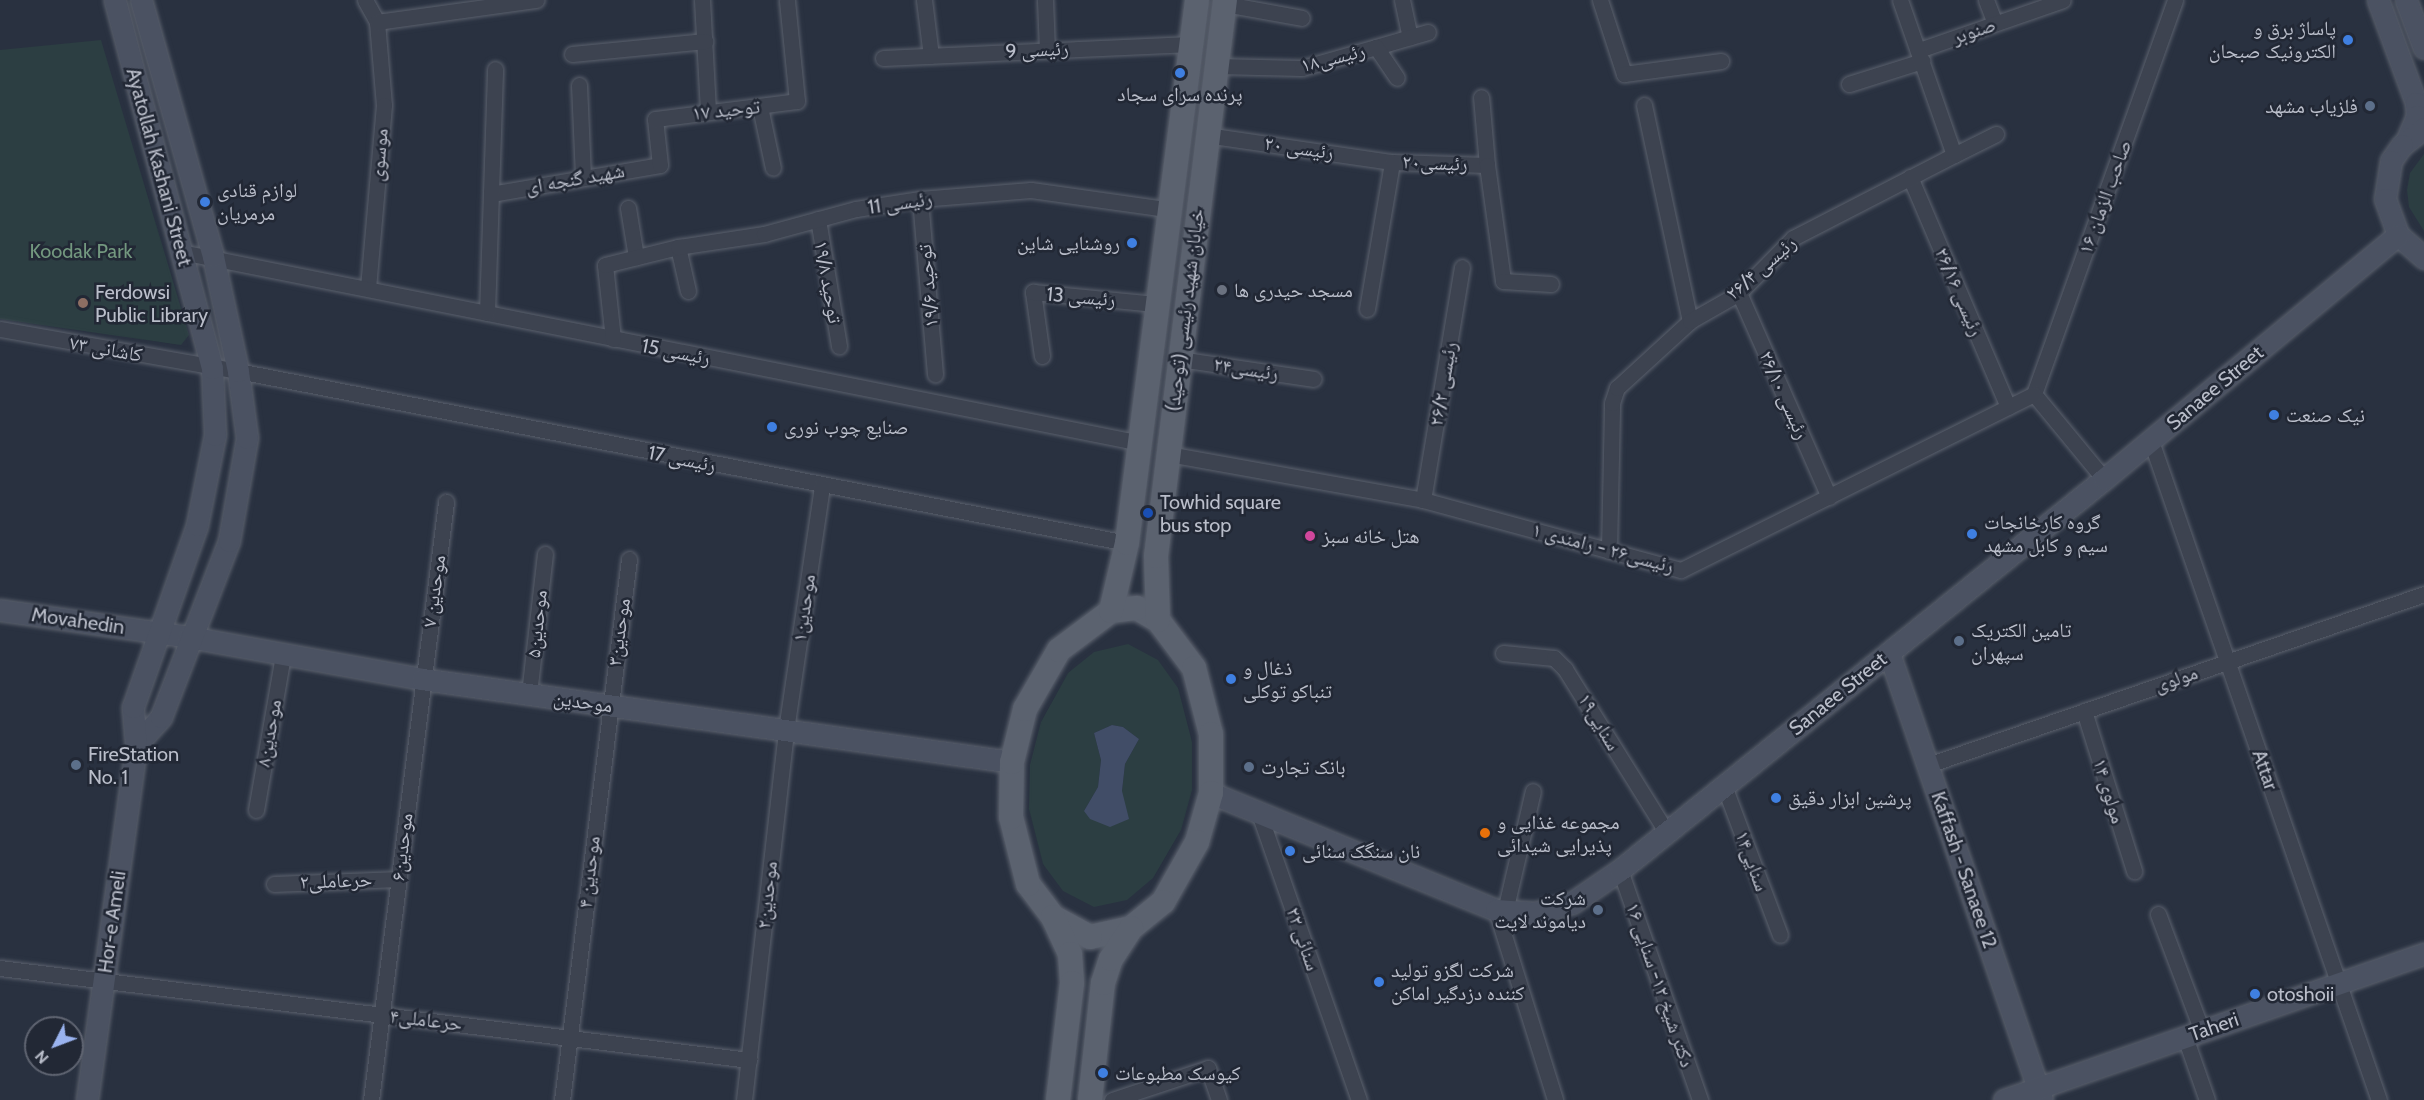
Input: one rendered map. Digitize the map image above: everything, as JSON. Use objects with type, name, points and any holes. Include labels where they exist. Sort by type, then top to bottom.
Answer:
[{"type":"main road","name":"خیابان شهید رئیسی (توحید)","points":[[1111,610],[1127,543],[1167,209],[1197,0]]},
{"type":"main road","name":"خیابان شهید رئیسی (توحید)","points":[[1158,620],[1156,556],[1206,135],[1225,2]]},
{"type":"main road","points":[[1058,1100],[1072,983],[1070,954],[1053,917],[1028,884],[1016,848],[1011,817],[1012,762],[1025,709],[1048,665],[1059,650],[1111,610],[1137,608],[1158,620],[1194,668],[1206,703],[1211,734],[1210,793],[1197,842],[1184,871],[1163,902],[1131,928],[1111,959],[1103,983],[1090,1100]]},
{"type":"main road","points":[[1053,917],[1090,937],[1131,928]]},
{"type":"street","name":"Ayatollah Kashani Street","points":[[115,0],[212,368],[215,435],[197,525],[157,632]]},
{"type":"street","points":[[136,745],[161,717],[189,637],[229,541],[248,438],[238,371],[213,256],[141,0]]},
{"type":"street","points":[[364,0],[377,22],[536,0]]},
{"type":"street","points":[[702,0],[708,111]]},
{"type":"street","name":"توحید ۱۷","points":[[660,165],[655,119],[797,101],[787,0]]},
{"type":"street","points":[[924,0],[931,56]]},
{"type":"street","points":[[1045,0],[1047,49]]},
{"type":"street","points":[[1402,0],[1410,37]]},
{"type":"street","points":[[1600,0],[1624,74],[1721,61]]},
{"type":"street","points":[[1900,0],[1954,155]]},
{"type":"street","points":[[1986,0],[1995,23]]},
{"type":"street","name":"صنوبر","points":[[1849,84],[1921,56],[1995,23],[2063,0]]},
{"type":"street","name":"صاحب الزمان ۱۶","points":[[2034,394],[2175,0]]},
{"type":"street","points":[[2378,0],[2416,103],[2417,116],[2416,134],[2391,161],[2386,180],[2389,218],[2398,236],[2424,258]]},
{"type":"street","points":[[2406,0],[2424,48]]},
{"type":"street","points":[[1225,2],[1302,18]]},
{"type":"street","name":"موسوی","points":[[368,288],[384,105],[377,22]]},
{"type":"street","points":[[1376,47],[1428,32]]},
{"type":"street","points":[[572,54],[705,41]]},
{"type":"street","name":"رئیسی 9","points":[[883,58],[1191,44]]},
{"type":"street","name":"رئیسی۱۸","points":[[1216,66],[1302,69],[1376,47],[1397,78]]},
{"type":"street","points":[[488,314],[495,69]]},
{"type":"street","points":[[579,86],[583,178]]},
{"type":"street","name":"رئیسی۲۰","points":[[1367,309],[1392,162],[1486,165],[1481,97]]},
{"type":"street","points":[[1644,105],[1690,321]]},
{"type":"street","points":[[760,107],[773,168]]},
{"type":"street","name":"رئیسی ۲۶/۴","points":[[1609,551],[1612,395],[1690,321],[1739,293],[1793,238],[1996,134]]},
{"type":"street","name":"رئیسی ۲۰","points":[[1206,135],[1392,162]]},
{"type":"street","name":"شهید گنجه ای","points":[[491,194],[660,165]]},
{"type":"street","points":[[1486,165],[1503,281],[1551,284]]},
{"type":"street","name":"رئیسی ۲۶/۱۶","points":[[1910,177],[2008,407]]},
{"type":"street","name":"رئیسی 11","points":[[613,339],[604,265],[678,247],[764,234],[818,219],[920,199],[1031,190],[1167,209]]},
{"type":"street","name":"توحید ۱۹/۶","points":[[920,199],[935,374]]},
{"type":"street","points":[[628,208],[636,257]]},
{"type":"street","name":"توحید ۱۹/۸","points":[[818,219],[839,346]]},
{"type":"street","name":"Sanaee Street","points":[[1210,793],[1501,910],[1535,913],[1572,903],[1620,870],[1889,653],[2151,441],[2398,236]]},
{"type":"street","points":[[678,247],[688,291]]},
{"type":"street","name":"رئیسی 15","points":[[182,252],[213,256],[488,314],[1140,443]]},
{"type":"street","name":"رئیسی ۲۶/۲","points":[[1423,500],[1462,267]]},
{"type":"street","name":"رئیسی 13","points":[[1042,356],[1034,292],[1155,304]]},
{"type":"street","name":"رئیسی ۲۶/۱۰","points":[[1739,293],[1828,497]]},
{"type":"street","name":"کاشانی ۷۳","points":[[0,329],[238,371]]},
{"type":"street","name":"رئیسی۲۴","points":[[1179,359],[1314,379]]},
{"type":"street","name":"رئیسی 17","points":[[238,371],[822,486],[1127,543]]},
{"type":"street","points":[[2034,394],[2104,479]]},
{"type":"street","name":"رئیسی۲۶ - رامندی ۱","points":[[1168,454],[1423,500],[1681,570],[2034,394]]},
{"type":"street","name":"Attar","points":[[2151,441],[2379,1100]]},
{"type":"street","name":"موحدین۱","points":[[786,730],[822,486]]},
{"type":"street","name":"موحدین ۷","points":[[422,679],[446,502]]},
{"type":"street","name":"موحدین۵","points":[[530,694],[545,554]]},
{"type":"street","name":"موحدین۳","points":[[609,705],[629,559]]},
{"type":"street","name":"مولوی","points":[[1928,765],[2424,594]]},
{"type":"street","name":"Movahedin","points":[[0,610],[157,632]]},
{"type":"street","name":"موحدین","points":[[157,632],[422,679],[1012,762]]},
{"type":"street","name":"Hor-e Ameli","points":[[87,1100],[136,745],[133,707],[157,632]]},
{"type":"street","name":"سنایی۱۹","points":[[1503,653],[1554,658],[1565,669],[1666,833]]},
{"type":"street","name":"Kaffash - Sanaee 12","points":[[1889,653],[2040,1094]]},
{"type":"street","name":"موحدین۸","points":[[256,810],[283,656]]},
{"type":"street","name":"موحدین۶","points":[[371,1100],[422,679]]},
{"type":"street","name":"موحدین ۴","points":[[562,1100],[609,705]]},
{"type":"street","name":"مولوی ۱۴","points":[[2084,711],[2134,872]]},
{"type":"street","name":"موحدین۲","points":[[744,1100],[786,730]]},
{"type":"street","name":"سنایی۱۴","points":[[1724,786],[1780,935]]},
{"type":"street","points":[[1533,791],[1501,910],[1555,1100]]},
{"type":"street","name":"سنائی ۲۲","points":[[1260,813],[1359,1100]]},
{"type":"street","name":"دکتر شیخ ۱۲- سنایی ۱۶","points":[[1620,870],[1700,1100]]},
{"type":"street","name":"حرعاملی۲","points":[[274,884],[398,879]]},
{"type":"street","points":[[2158,914],[2194,1034],[2207,1100]]},
{"type":"street","name":"Taheri","points":[[2004,1100],[2040,1094],[2194,1034],[2424,954]]},
{"type":"street","name":"حرعاملی۴","points":[[0,968],[749,1060]]},
{"type":"street","points":[[1113,1100],[1208,1068],[1219,1100]]},
{"type":"green space","name":"Koodak Park","points":[[101,40],[189,335],[181,345],[0,319],[0,50]]},
{"type":"green space","points":[[2424,154],[2424,231],[2409,207],[2407,190],[2410,173]]},
{"type":"green space","points":[[1128,644],[1158,660],[1178,688],[1192,742],[1192,790],[1181,830],[1153,878],[1127,900],[1094,907],[1063,891],[1043,864],[1029,809],[1030,765],[1041,722],[1068,673],[1094,652]],"holes":[[[1112,725],[1123,727],[1139,739],[1125,764],[1122,791],[1084,811],[1098,787],[1101,760],[1094,733]]]},
{"type":"water","points":[[1112,725],[1123,727],[1139,739],[1125,764],[1122,791],[1129,819],[1110,827],[1090,819],[1084,811],[1098,787],[1101,760],[1094,733]]},
{"type":"place","name":"پاساژ برق و الکترونیک صبحان","points":[[2348,40]]},
{"type":"place","name":"پرنده سرای سجاد","points":[[1180,73]]},
{"type":"place","name":"فلزیاب مشهد","points":[[2370,106]]},
{"type":"place","name":"لوازم قنادی مرمریان","points":[[205,202]]},
{"type":"place","name":"روشنایی شاین","points":[[1132,243]]},
{"type":"place","name":"مسجد حیدری ها","points":[[1222,290]]},
{"type":"place","name":"Ferdowsi Public Library","points":[[83,303]]},
{"type":"place","name":"نیک صنعت","points":[[2274,415]]},
{"type":"place","name":"صنایع چوب نوری","points":[[772,427]]},
{"type":"place","name":"Towhid square bus stop","points":[[1148,513]]},
{"type":"place","name":"گروه کارخانجات سیم و کابل مشهد","points":[[1972,534]]},
{"type":"place","name":"هتل خانه سبز","points":[[1310,536]]},
{"type":"place","name":"تامین الکتریک سپهران","points":[[1959,641]]},
{"type":"place","name":"ذغال و تنباکو توکلی","points":[[1231,679]]},
{"type":"place","name":"FireStation No. 1","points":[[76,765]]},
{"type":"place","name":"بانک تجارت","points":[[1249,767]]},
{"type":"place","name":"پرشین ابزار دقیق","points":[[1776,798]]},
{"type":"place","name":"مجموعه غذایی و پذیرایی شیدائی","points":[[1485,833]]},
{"type":"place","name":"نان سنگک سنائی","points":[[1290,851]]},
{"type":"place","name":"شرکت دیاموند لایت","points":[[1598,910]]},
{"type":"place","name":"شرکت لگزو تولید کننده دزدگیر اماکن","points":[[1379,982]]},
{"type":"place","name":"otoshoii","points":[[2255,994]]},
{"type":"place","name":"کیوسک مطبوعات","points":[[1103,1073]]}]
